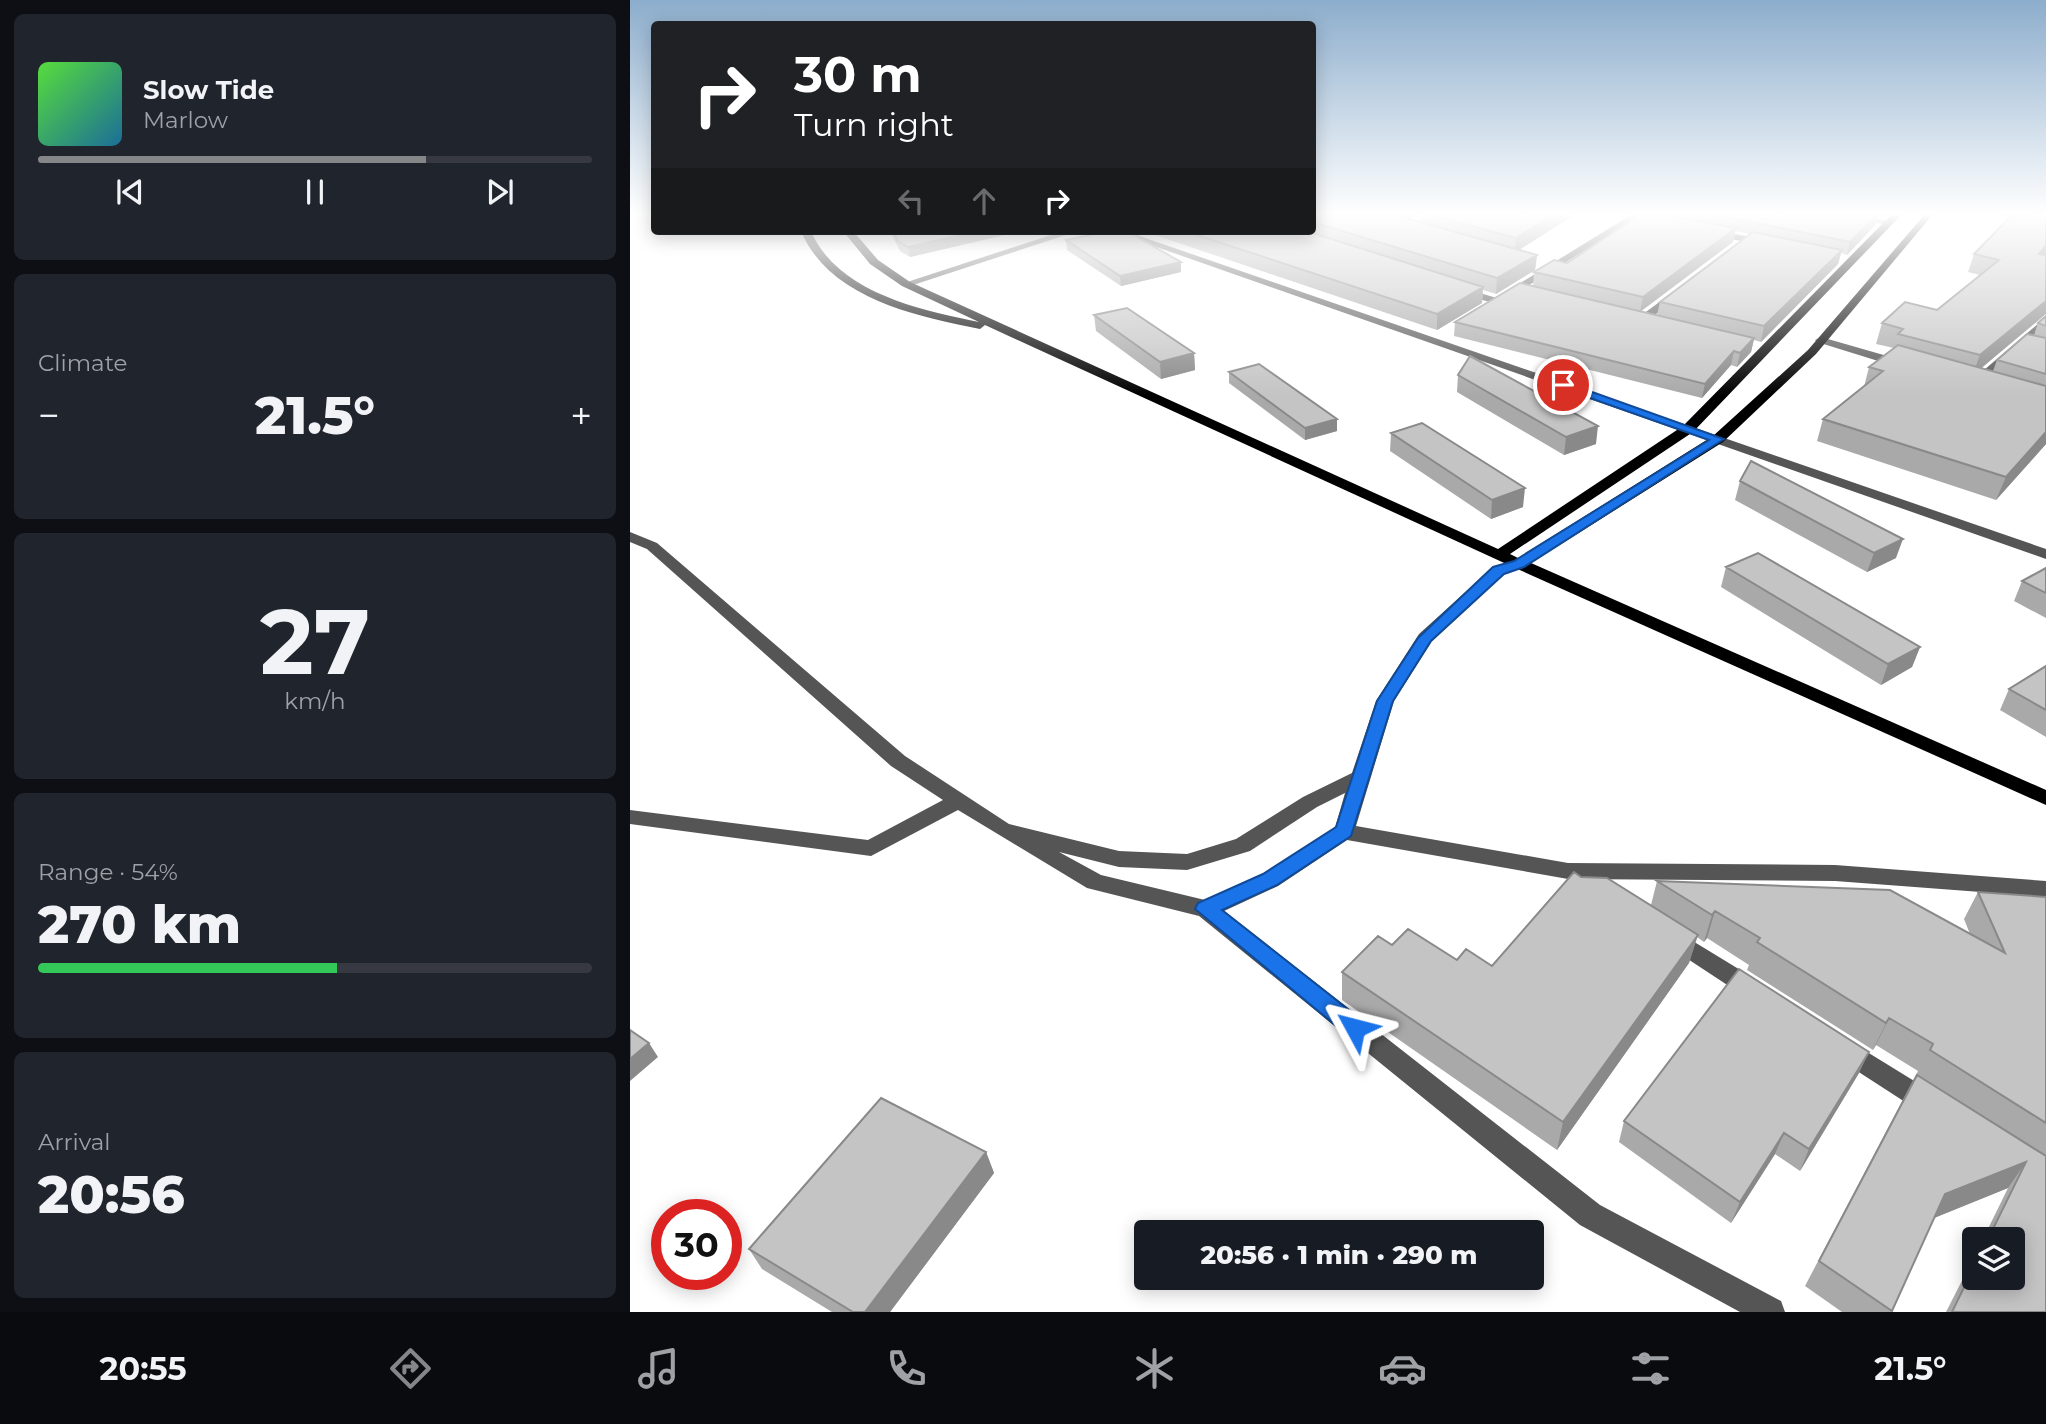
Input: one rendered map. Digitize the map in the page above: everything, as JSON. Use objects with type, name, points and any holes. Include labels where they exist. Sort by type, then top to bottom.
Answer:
[{"type":"main road","points":[[840,274],[869,291],[935,318],[1004,330]]},
{"type":"main road","points":[[892,274],[906,284],[1499,563],[1688,429],[1830,274]]},
{"type":"main road","points":[[1519,564],[1718,439],[1821,340],[1877,274]]},
{"type":"main road","points":[[1519,564],[2046,799]]},
{"type":"street","points":[[906,284],[937,274]]},
{"type":"street","points":[[1248,274],[1439,337],[1688,429],[2046,554]]},
{"type":"street","points":[[1486,308],[1540,274]]},
{"type":"street","points":[[1444,285],[1496,301]]},
{"type":"street","points":[[1643,319],[1685,287]]},
{"type":"street","points":[[1517,289],[1529,292]]},
{"type":"street","points":[[1630,316],[1656,322]]},
{"type":"street","points":[[1973,385],[2046,320]]},
{"type":"street","points":[[1821,340],[1923,370]]},
{"type":"street","points":[[2017,346],[2036,352]]},
{"type":"street","points":[[630,537],[652,546],[898,761],[1003,830],[1095,882],[1206,909],[1590,1215],[1770,1312]]},
{"type":"street","points":[[1206,909],[1270,880],[1344,831],[1385,701],[1425,638],[1499,563],[1519,564]]},
{"type":"street","points":[[1003,830],[1119,859],[1187,862],[1244,845],[1310,802],[1360,777]]},
{"type":"street","points":[[630,817],[871,848],[959,801]]},
{"type":"street","points":[[1344,831],[1569,871],[1835,873],[2046,889]]},
{"type":"street","points":[[1569,871],[1603,893]]},
{"type":"street","points":[[1650,923],[1766,998]]},
{"type":"street","points":[[1825,1036],[1953,1119]]},
{"type":"building","points":[[1316,274],[1443,274],[1483,287],[1437,314]]},
{"type":"building","points":[[1485,274],[1504,274],[1497,278]]},
{"type":"building","points":[[1544,274],[1674,274],[1643,297]]},
{"type":"building","points":[[1697,274],[1817,274],[1764,326],[1660,302]]},
{"type":"building","points":[[1981,274],[2046,274],[2046,301],[1980,355],[1898,334],[1903,329],[1882,323],[1905,302],[1937,310]]},
{"type":"building","points":[[1520,283],[1754,338],[1740,353],[1734,351],[1705,384],[1455,322]]},
{"type":"building","points":[[1127,308],[1194,353],[1160,362],[1094,315]]},
{"type":"building","points":[[2046,316],[2046,326],[2038,323]]},
{"type":"building","points":[[2027,334],[2046,338],[2046,374],[1997,360]]},
{"type":"building","points":[[1898,345],[2046,386],[2046,432],[2006,477],[1823,419],[1883,371],[1869,367]]},
{"type":"building","points":[[1470,356],[1598,426],[1566,437],[1458,375]]},
{"type":"building","points":[[1259,364],[1337,419],[1305,428],[1229,372]]},
{"type":"building","points":[[1422,423],[1525,488],[1492,500],[1391,433]]},
{"type":"building","points":[[1751,461],[1903,539],[1874,553],[1740,481]]},
{"type":"building","points":[[1758,553],[1920,647],[1888,664],[1726,567]]},
{"type":"building","points":[[2046,568],[2046,593],[2022,581]]},
{"type":"building","points":[[2046,666],[2046,710],[2009,689]]},
{"type":"building","points":[[1574,872],[1581,877],[1607,878],[1698,935],[1563,1122],[1342,972],[1378,936],[1392,945],[1408,929],[1457,960],[1466,949],[1492,966]]},
{"type":"building","points":[[1657,881],[1890,890],[2005,953],[1978,892],[2046,897],[2046,1123],[1930,1050],[1933,1044],[1889,1018],[1886,1023],[1757,942],[1760,938],[1715,911],[1712,915]]},
{"type":"building","points":[[1739,969],[1869,1052],[1809,1149],[1784,1133],[1740,1202],[1624,1121]]},
{"type":"building","points":[[630,1030],[649,1043],[630,1059]]},
{"type":"building","points":[[1917,1075],[2046,1156],[2046,1312],[1952,1312],[1963,1290],[2025,1290],[2025,1227],[1994,1227],[2026,1162],[1945,1194],[1892,1311],[1819,1261]]},
{"type":"building","points":[[881,1098],[986,1152],[865,1312],[853,1312],[749,1249]]},
{"type":"route","points":[[1355,1028],[1206,909],[1270,880],[1344,831],[1385,701],[1425,638],[1499,570],[1519,564],[1718,439],[1563,385]]}]
